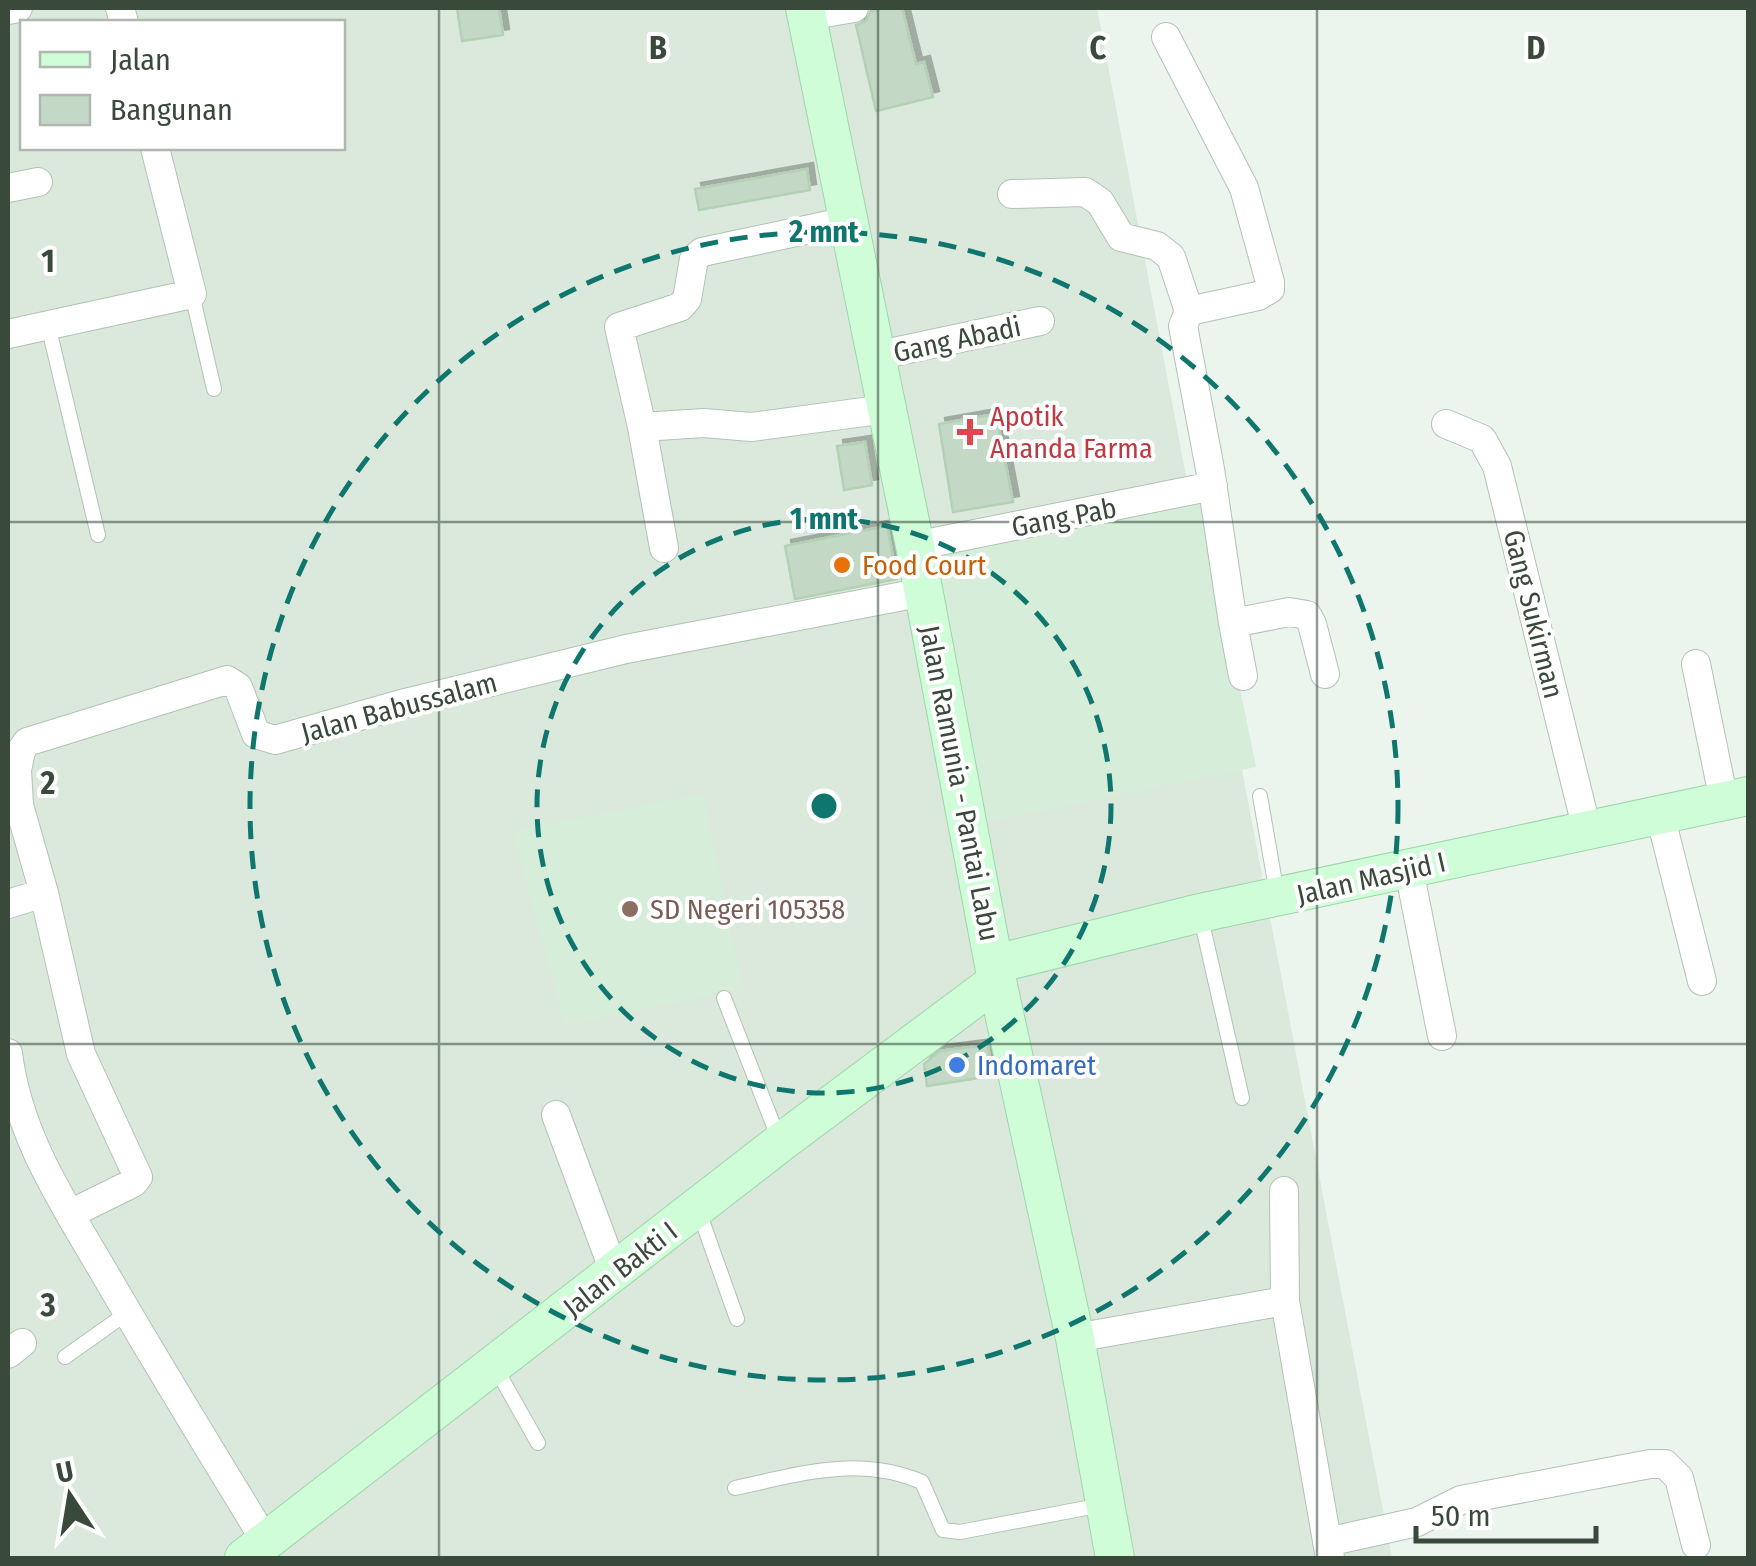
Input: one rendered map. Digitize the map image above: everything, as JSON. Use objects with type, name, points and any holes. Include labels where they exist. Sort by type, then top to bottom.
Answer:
[{"type":"main road","name":"Jalan Ramunia - Pantai Labu","points":[[806,12],[915,546],[996,972],[1075,1338],[1115,1558]]},
{"type":"main road","name":"Jalan Masjid I","points":[[996,972],[1200,914],[1736,799]]},
{"type":"main road","name":"Jalan Bakti I","points":[[255,1550],[615,1274],[996,972]]},
{"type":"street","points":[[8,10],[18,8]]},
{"type":"street","points":[[806,12],[854,8]]},
{"type":"street","points":[[1166,37],[1244,188],[1270,282],[1270,289],[1258,296],[1189,311]]},
{"type":"street","points":[[8,334],[192,294],[156,150]]},
{"type":"street","points":[[8,188],[38,182]]},
{"type":"street","points":[[1012,194],[1075,190],[1094,196],[1121,237],[1157,246],[1172,257],[1189,311],[1183,326],[1242,676]]},
{"type":"street","points":[[664,548],[619,327],[680,307],[686,299],[694,259],[702,252],[848,221]]},
{"type":"street","name":"Gang Abadi","points":[[875,356],[1040,322]]},
{"type":"street","points":[[642,427],[704,423],[750,427],[886,408]]},
{"type":"street","name":"Gang Sukirman","points":[[1446,424],[1482,439],[1497,466],[1587,830]]},
{"type":"street","name":"Gang Pab","points":[[915,546],[1213,486]]},
{"type":"street","name":"Jalan Babussalam","points":[[70,1214],[134,1183],[138,1177],[81,1054],[19,805],[17,770],[27,742],[227,680],[238,686],[256,734],[275,740],[405,703],[626,649],[924,592]]},
{"type":"street","points":[[1233,623],[1290,612],[1307,615],[1324,674]]},
{"type":"street","points":[[1696,664],[1736,799]]},
{"type":"street","points":[[1660,815],[1702,981]]},
{"type":"street","points":[[1409,870],[1442,1036]]},
{"type":"street","points":[[8,904],[44,893]]},
{"type":"street","points":[[8,1053],[24,1126],[255,1550]]},
{"type":"street","points":[[556,1116],[615,1274]]},
{"type":"street","points":[[1284,1190],[1284,1301],[1328,1550],[1418,1522],[1461,1500],[1650,1464],[1665,1464],[1679,1478],[1696,1545]]},
{"type":"street","points":[[1075,1338],[1284,1301]]},
{"type":"lane","points":[[192,294],[214,388]]},
{"type":"lane","points":[[48,325],[98,536]]},
{"type":"lane","points":[[1260,796],[1278,899]]},
{"type":"lane","points":[[1200,914],[1242,1098]]},
{"type":"lane","points":[[724,998],[780,1143]]},
{"type":"lane","points":[[698,1208],[737,1319]]},
{"type":"lane","points":[[65,1357],[128,1313]]},
{"type":"lane","points":[[494,1366],[538,1443]]},
{"type":"lane","points":[[736,1488],[838,1466],[899,1472],[922,1482],[943,1530],[960,1532],[1103,1504]]},
{"type":"shaded area","points":[[8,8],[1097,8],[1392,1558],[8,1558]]},
{"type":"shaded area","points":[[1202,502],[1256,767],[987,822],[933,556]]},
{"type":"shaded area","name":"SD Negeri 105358","points":[[703,794],[742,988],[565,1026],[513,831]]},
{"type":"building","points":[[457,8],[499,8],[503,35],[462,41]]},
{"type":"building","points":[[902,8],[916,64],[924,62],[933,97],[876,111],[856,25],[866,21],[871,11]]},
{"type":"building","points":[[807,169],[810,190],[699,210],[695,189]]},
{"type":"building","points":[[996,414],[1013,502],[953,512],[939,424]]},
{"type":"building","points":[[865,442],[872,485],[844,490],[837,446]]},
{"type":"building","name":"Food Court","points":[[887,526],[897,579],[795,599],[785,546]]},
{"type":"building","name":"Indomaret","points":[[988,1045],[992,1076],[927,1086],[924,1064],[940,1051]]},
{"type":"place","name":"Apotik Ananda Farma","points":[[970,432]]},
{"type":"place","name":"Food Court","points":[[842,565]]},
{"type":"place","name":"SD Negeri 105358","points":[[630,909]]},
{"type":"place","name":"Indomaret","points":[[957,1065]]}]
